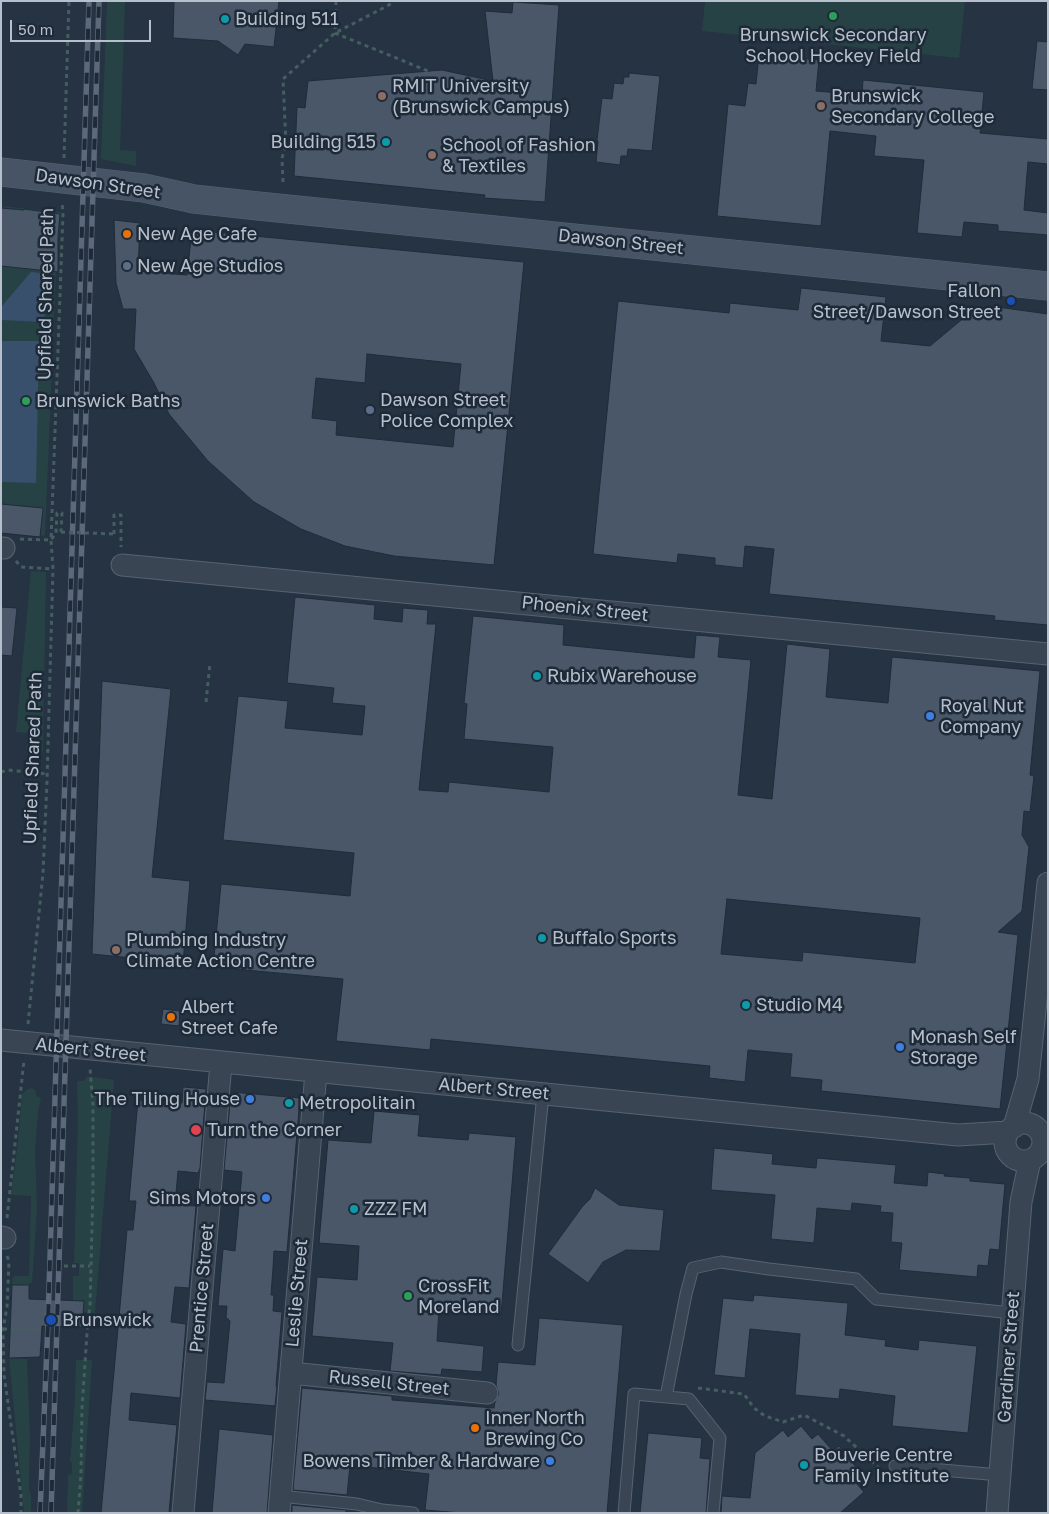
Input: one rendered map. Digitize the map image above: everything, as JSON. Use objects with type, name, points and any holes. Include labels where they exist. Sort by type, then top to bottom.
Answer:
[{"type":"street","name":"Dawson Street","points":[[1,172],[62,186],[144,199],[194,199],[1048,286]]},
{"type":"street","name":"Dawson Street","points":[[1,186],[62,186]]},
{"type":"street","name":"Phoenix Street","points":[[122,565],[1048,654]]},
{"type":"street","name":"Gardiner Street","points":[[997,1513],[1021,1202],[1028,1143],[1028,1079],[1048,883]]},
{"type":"street","name":"Albert Street","points":[[1,1040],[1028,1143]]},
{"type":"street","name":"Prentice Street","points":[[182,1513],[221,1063]]},
{"type":"street","name":"Leslie Street","points":[[280,1505],[316,1072]]},
{"type":"street","name":"Russell Street","points":[[291,1373],[487,1393]]},
{"type":"lane","points":[[518,1345],[543,1094]]},
{"type":"lane","points":[[666,1397],[686,1294],[693,1268],[721,1262],[769,1270],[856,1279],[876,1299],[1012,1313]]},
{"type":"lane","points":[[624,1513],[634,1394],[689,1399],[720,1438],[713,1513]]},
{"type":"lane","points":[[895,1466],[1000,1475]]},
{"type":"lane","points":[[280,1505],[357,1504],[382,1510],[413,1513]]},
{"type":"path","name":"Upfield Shared Path","points":[[21,1513],[21,1495],[4,1375],[3,1329],[7,1307],[9,1261],[3,1238],[26,1043],[43,873],[53,570],[51,540],[69,1]]},
{"type":"path","points":[[335,33],[336,1]]},
{"type":"path","points":[[283,182],[282,158],[286,145],[282,79],[335,33],[390,5],[392,1]]},
{"type":"path","points":[[335,33],[428,71]]},
{"type":"path","points":[[53,570],[21,567],[3,548],[22,538],[51,540],[56,533],[57,513],[62,513],[61,532],[114,534],[114,515],[121,515],[120,534]]},
{"type":"path","points":[[206,702],[210,663]]},
{"type":"path","points":[[1,772],[8,770],[47,774]]},
{"type":"path","points":[[78,1513],[90,1307],[93,1187],[93,1123],[89,1050]]},
{"type":"path","points":[[64,1266],[90,1266]]},
{"type":"path","points":[[62,1318],[88,1318]]},
{"type":"path","points":[[3,1329],[43,1330]]},
{"type":"path","points":[[670,1377],[698,1388],[744,1394],[754,1408],[765,1416],[783,1422],[804,1415],[844,1436],[880,1469]]},
{"type":"green space","points":[[107,1],[125,1],[120,150],[136,151],[136,166],[101,159]]},
{"type":"green space","name":"Brunswick Secondary School Hockey Field","points":[[705,1],[965,1],[959,58],[702,31]]},
{"type":"green space","name":"Brunswick Baths","points":[[1,206],[61,212],[56,270],[45,536],[1,531]]},
{"type":"green space","points":[[31,571],[46,572],[43,752],[26,751],[28,733],[16,732]]},
{"type":"green space","points":[[87,1076],[114,1080],[95,1313],[83,1312],[84,1300],[73,1300],[73,1276],[79,1276],[79,1263],[74,1263],[78,1121],[77,1081],[84,1081]]},
{"type":"green space","points":[[32,1088],[36,1091],[36,1096],[41,1098],[35,1149],[37,1209],[32,1283],[29,1285],[12,1285],[13,1276],[29,1276],[31,1196],[11,1195],[22,1094]]},
{"type":"green space","points":[[9,1358],[27,1359],[31,1513],[24,1513]]},
{"type":"green space","points":[[76,1360],[92,1360],[82,1513],[67,1513],[68,1475],[72,1474],[72,1463],[70,1462]]},
{"type":"water","points":[[31,272],[48,274],[44,322],[1,320],[2,306]]},
{"type":"water","points":[[1,341],[39,341],[36,483],[1,482]]},
{"type":"building","name":"Building 511","points":[[174,1],[279,1],[274,47],[245,44],[238,55],[218,41],[173,38]]},
{"type":"building","points":[[513,2],[559,5],[545,202],[484,198],[485,195],[294,176],[297,107],[305,108],[308,81],[442,70],[493,81],[485,11],[512,13]]},
{"type":"building","points":[[1037,41],[1048,42],[1048,90],[1032,89]]},
{"type":"building","points":[[759,54],[819,60],[816,91],[862,95],[863,80],[984,92],[980,133],[1048,139],[1048,164],[1028,162],[1024,210],[1048,213],[1048,235],[998,231],[998,225],[964,222],[962,237],[917,233],[924,160],[874,156],[876,136],[830,131],[821,226],[717,216],[728,104],[745,106],[748,83],[756,84]]},
{"type":"building","points":[[629,73],[660,76],[652,151],[628,149],[627,156],[621,156],[620,165],[596,162],[602,98],[612,99],[614,83],[623,84],[624,77],[629,77]]},
{"type":"building","points":[[1,208],[60,214],[58,272],[1,266]]},
{"type":"building","points":[[114,220],[140,223],[138,271],[187,275],[192,230],[524,262],[494,565],[394,556],[345,546],[301,529],[254,502],[208,461],[169,414],[134,349],[136,309],[123,309],[116,283]],"holes":[[[367,354],[461,364],[453,447],[336,435],[337,421],[312,418],[316,378],[365,383]]]},
{"type":"building","points":[[801,288],[886,297],[881,341],[930,346],[972,311],[989,313],[990,306],[1048,314],[1048,625],[994,620],[995,616],[769,594],[774,549],[745,546],[743,568],[715,565],[715,558],[678,554],[677,563],[593,554],[618,301],[729,313],[730,303],[798,310]]},
{"type":"building","points":[[1,504],[43,508],[40,537],[1,533]]},
{"type":"building","points":[[295,597],[375,605],[374,619],[402,622],[403,608],[428,610],[427,624],[436,624],[419,790],[448,792],[449,782],[549,792],[553,747],[464,739],[467,704],[464,703],[473,616],[564,625],[563,645],[694,658],[696,635],[720,637],[718,657],[751,660],[738,795],[772,799],[787,644],[830,649],[826,697],[888,703],[892,657],[1040,671],[1030,775],[1034,776],[1030,812],[1024,811],[1022,835],[1029,847],[1022,911],[998,932],[1018,935],[1000,1109],[821,1091],[822,1080],[790,1077],[792,1054],[748,1050],[745,1082],[709,1078],[710,1066],[431,1039],[430,1050],[336,1041],[343,979],[213,967],[221,884],[350,896],[354,853],[223,840],[238,696],[288,701],[285,728],[362,735],[365,706],[332,703],[334,688],[287,683]],"holes":[[[727,899],[920,918],[915,963],[803,952],[802,961],[721,954]]]},
{"type":"building","points":[[1,607],[17,608],[12,656],[1,655]]},
{"type":"building","points":[[102,681],[171,689],[152,877],[190,881],[183,963],[92,954]]},
{"type":"building","points":[[163,1009],[180,1011],[179,1026],[161,1024]]},
{"type":"building","points":[[183,1087],[206,1089],[200,1168],[198,1173],[178,1171],[175,1205],[196,1206],[189,1288],[175,1287],[171,1322],[186,1324],[180,1398],[131,1393],[129,1420],[177,1425],[169,1513],[101,1513],[127,1230],[133,1230],[136,1201],[129,1201],[138,1100],[182,1103]]},
{"type":"building","points":[[231,1092],[300,1098],[287,1252],[274,1251],[271,1295],[274,1295],[273,1311],[282,1312],[275,1406],[205,1400],[207,1382],[224,1383],[230,1321],[226,1317],[227,1306],[218,1306],[223,1249],[235,1251],[242,1172],[224,1170]]},
{"type":"building","points":[[374,1111],[420,1115],[418,1136],[468,1140],[469,1133],[516,1137],[501,1315],[439,1310],[437,1341],[484,1346],[482,1372],[442,1369],[441,1375],[390,1371],[393,1343],[312,1336],[317,1277],[357,1280],[359,1246],[319,1243],[328,1140],[371,1143]]},
{"type":"building","points":[[714,1148],[773,1154],[772,1164],[816,1168],[817,1158],[896,1165],[894,1183],[927,1186],[928,1172],[945,1174],[944,1176],[970,1178],[970,1181],[1005,1184],[999,1250],[990,1249],[988,1266],[978,1265],[977,1277],[899,1270],[902,1243],[891,1242],[893,1213],[880,1212],[881,1206],[852,1203],[851,1211],[817,1208],[814,1243],[771,1239],[775,1195],[711,1190]]},
{"type":"building","points":[[595,1188],[619,1205],[664,1210],[660,1251],[626,1250],[603,1262],[588,1283],[548,1254],[582,1207],[590,1199]]},
{"type":"building","points":[[12,1285],[29,1285],[29,1299],[84,1301],[82,1327],[42,1326],[40,1357],[9,1358]]},
{"type":"building","points":[[754,1295],[848,1303],[845,1335],[886,1340],[885,1346],[918,1350],[919,1340],[977,1346],[968,1433],[892,1426],[895,1396],[840,1389],[839,1399],[795,1395],[800,1334],[750,1329],[745,1378],[714,1375],[723,1298],[753,1301]]},
{"type":"building","points":[[539,1318],[623,1325],[607,1513],[462,1513],[425,1510],[429,1474],[350,1465],[347,1495],[293,1490],[302,1388],[392,1396],[392,1400],[494,1408],[499,1394],[496,1385],[498,1362],[535,1365]]},
{"type":"building","name":"Bouverie Centre Family Institute","points":[[801,1426],[812,1439],[818,1434],[833,1451],[839,1446],[864,1477],[856,1483],[864,1492],[840,1513],[721,1513],[722,1496],[750,1498],[755,1453],[783,1430],[788,1437]]},
{"type":"building","points":[[219,1429],[273,1435],[267,1513],[212,1513]]},
{"type":"building","points":[[648,1433],[702,1438],[700,1458],[710,1459],[706,1513],[640,1513]]},
{"type":"building","points":[[292,1505],[346,1510],[346,1513],[292,1513]]},
{"type":"railway","points":[[40,1513],[48,1322],[89,1]]},
{"type":"railway","points":[[51,1513],[99,1]]},
{"type":"place","name":"Brunswick Secondary School Hockey Field","points":[[833,16]]},
{"type":"place","name":"Building 511","points":[[225,19]]},
{"type":"place","name":"RMIT University (Brunswick Campus)","points":[[382,96]]},
{"type":"place","name":"Brunswick Secondary College","points":[[821,106]]},
{"type":"place","name":"Building 515","points":[[386,142]]},
{"type":"place","name":"School of Fashion & Textiles","points":[[432,155]]},
{"type":"place","name":"New Age Cafe","points":[[127,234]]},
{"type":"place","name":"New Age Studios","points":[[127,266]]},
{"type":"place","name":"Fallon Street/Dawson Street","points":[[1011,301]]},
{"type":"place","name":"Brunswick Baths","points":[[26,401]]},
{"type":"place","name":"Dawson Street Police Complex","points":[[370,410]]},
{"type":"place","name":"Rubix Warehouse","points":[[537,676]]},
{"type":"place","name":"Royal Nut Company","points":[[930,716]]},
{"type":"place","name":"Buffalo Sports","points":[[542,938]]},
{"type":"place","name":"Plumbing Industry Climate Action Centre","points":[[116,950]]},
{"type":"place","name":"Studio M4","points":[[746,1005]]},
{"type":"place","name":"Albert Street Cafe","points":[[171,1017]]},
{"type":"place","name":"Monash Self Storage","points":[[900,1047]]},
{"type":"place","name":"The Tiling House","points":[[250,1099]]},
{"type":"place","name":"Metropolitain","points":[[289,1103]]},
{"type":"place","name":"Turn the Corner","points":[[196,1130]]},
{"type":"place","name":"Sims Motors","points":[[266,1198]]},
{"type":"place","name":"ZZZ FM","points":[[354,1209]]},
{"type":"place","name":"CrossFit Moreland","points":[[408,1296]]},
{"type":"place","name":"Brunswick","points":[[51,1320]]},
{"type":"place","name":"Inner North Brewing Co","points":[[475,1428]]},
{"type":"place","name":"Bowens Timber & Hardware","points":[[550,1461]]},
{"type":"place","name":"Bouverie Centre Family Institute","points":[[804,1465]]}]
